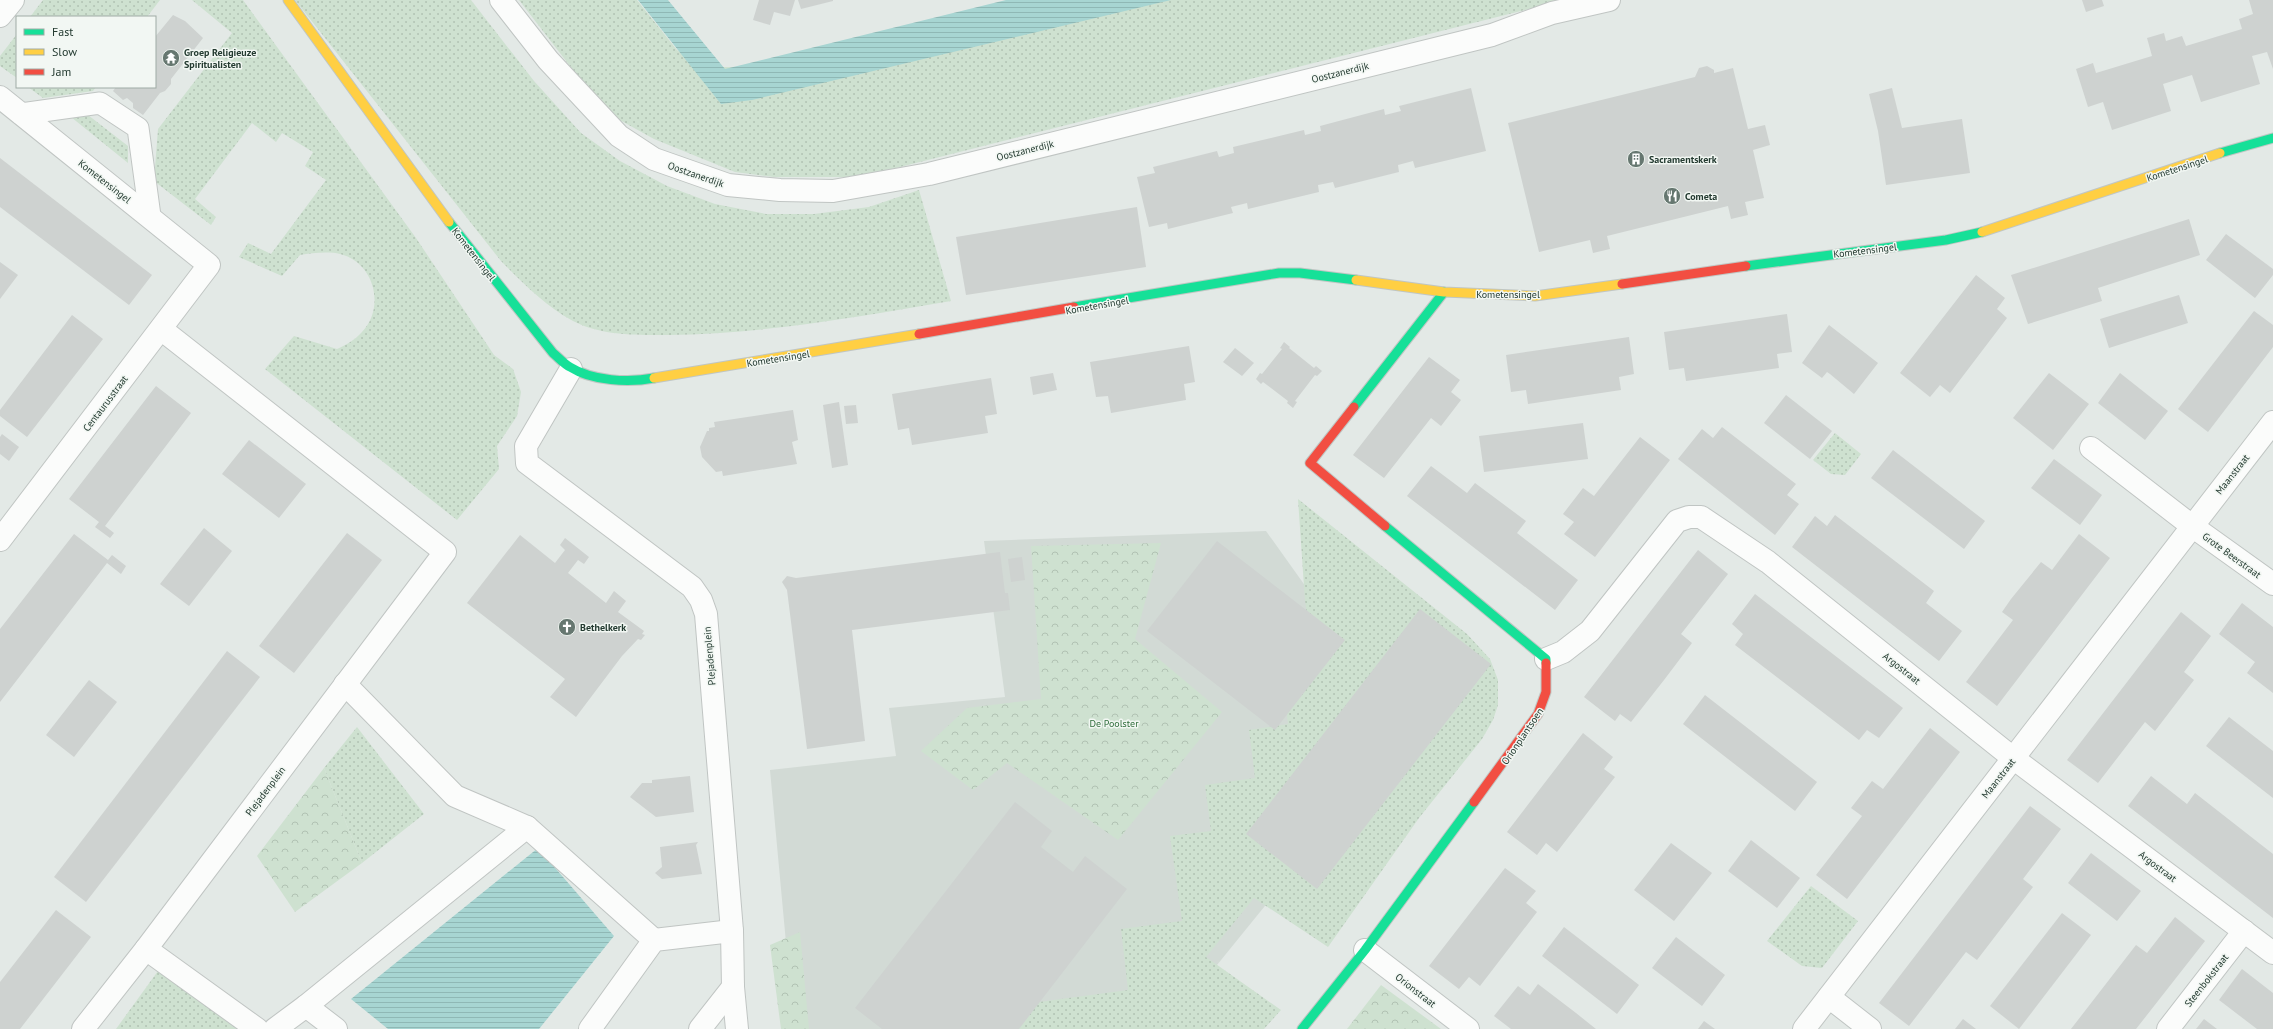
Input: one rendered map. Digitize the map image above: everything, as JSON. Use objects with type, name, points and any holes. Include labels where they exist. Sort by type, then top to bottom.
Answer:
[{"type":"street","points":[[0,16],[12,0]]},
{"type":"street","name":"Kometensingel","points":[[288,0],[452,226],[553,353],[571,368],[604,377],[622,380],[650,379],[1279,273],[1300,273],[1444,292],[1535,296],[1793,259],[1946,240],[1981,232],[2247,144],[2273,138]]},
{"type":"street","name":"Oostzanerdijk","points":[[501,0],[548,60],[619,136],[654,160],[728,185],[780,190],[833,191],[929,174],[1492,34],[1552,13],[1609,0]]},
{"type":"street","name":"Kometensingel","points":[[0,97],[150,216],[209,265]]},
{"type":"street","name":"Centaurusstraat","points":[[0,540],[209,265]]},
{"type":"street","points":[[1444,292],[1310,463],[1546,659]]},
{"type":"street","name":"Plejadenplein","points":[[83,1029],[146,949],[445,552],[161,329]]},
{"type":"street","name":"Plejadenplein","points":[[571,368],[526,446],[527,463],[692,588],[701,600],[706,614],[732,931],[733,987]]},
{"type":"street","name":"Maanstraat","points":[[1804,1029],[2273,422]]},
{"type":"street","points":[[2091,448],[2192,526]]},
{"type":"street","name":"Argostraat","points":[[1546,659],[1563,652],[1590,631],[1677,521],[1689,517],[1701,517],[1768,562],[2013,758],[2273,953]]},
{"type":"street","name":"Grote Beerstraat","points":[[2192,526],[2273,584]]},
{"type":"street","name":"Orionplantsoen","points":[[1302,1029],[1365,950],[1534,722],[1545,701],[1549,681],[1546,659]]},
{"type":"street","points":[[345,684],[455,796],[527,827],[654,940]]},
{"type":"street","points":[[275,1029],[306,1006],[527,827]]},
{"type":"street","points":[[590,1029],[654,940],[732,931]]},
{"type":"street","name":"Steenbokstraat","points":[[2168,1029],[2244,931]]},
{"type":"street","points":[[146,949],[257,1029]]},
{"type":"street","name":"Orionstraat","points":[[1365,950],[1468,1029]]},
{"type":"street","points":[[700,1029],[733,987]]},
{"type":"street","points":[[733,987],[737,1029]]},
{"type":"street","points":[[1828,997],[1870,1029]]},
{"type":"street","points":[[306,1006],[336,1029]]},
{"type":"lane","points":[[21,114],[100,103],[138,128],[150,216]]},
{"type":"shaded area","points":[[1266,531],[1408,730],[1165,1029],[794,1029],[770,770],[896,756],[889,708],[1005,697],[984,541]]},
{"type":"green space","points":[[43,0],[160,0],[148,16],[31,16]]},
{"type":"green space","points":[[192,0],[243,0],[416,238],[494,355],[513,369],[521,392],[517,416],[497,446],[499,469],[457,520],[265,369],[294,336],[337,349],[344,346],[362,332],[369,322],[373,310],[375,298],[373,287],[368,276],[361,266],[352,259],[340,254],[315,253],[300,255],[282,276],[239,257],[248,243],[271,254],[326,180],[305,166],[313,152],[282,133],[276,142],[252,123],[195,199],[216,217],[211,225],[154,181],[158,129],[232,33]]},
{"type":"green space","points":[[295,0],[471,0],[534,81],[581,133],[620,161],[667,186],[715,204],[766,214],[814,214],[869,207],[919,190],[951,301],[810,324],[739,332],[704,334],[619,334],[596,330],[573,321],[553,308],[526,286],[501,261]]},
{"type":"green space","points":[[519,0],[637,0],[677,50],[693,61],[713,67],[776,67],[1053,0],[1565,0],[896,168],[848,177],[774,177],[735,172],[654,139],[618,119],[590,92]]},
{"type":"green space","points":[[16,35],[16,77],[0,66],[0,56]]},
{"type":"green space","points":[[29,88],[95,88],[93,91],[43,98]]},
{"type":"green space","points":[[88,115],[128,146],[128,163],[71,117]]},
{"type":"green space","points":[[1835,433],[1861,454],[1845,475],[1831,474],[1813,460]]},
{"type":"green space","points":[[1298,499],[1467,634],[1490,659],[1498,680],[1498,705],[1493,720],[1482,739],[1419,818],[1328,947],[1254,898],[1206,957],[1281,1010],[1264,1029],[957,1029],[1039,1002],[1128,990],[1121,929],[1182,921],[1170,836],[1211,831],[1205,785],[1255,778],[1249,730],[1288,724],[1283,683],[1313,655],[1305,601]]},
{"type":"green space","name":"De Poolster","points":[[1161,543],[1135,639],[1222,712],[1118,840],[1007,763],[973,790],[921,751],[967,708],[1041,699],[1031,546]]},
{"type":"green space","points":[[357,727],[424,814],[362,863],[324,768]]},
{"type":"green space","points":[[324,768],[362,863],[295,912],[257,856]]},
{"type":"green space","points":[[1811,886],[1858,921],[1822,968],[1802,966],[1767,941]]},
{"type":"green space","points":[[800,932],[809,1029],[781,1029],[770,945]]},
{"type":"green space","points":[[158,971],[240,1029],[116,1029]]},
{"type":"green space","points":[[1381,985],[1441,1029],[1347,1029]]},
{"type":"water","points":[[638,0],[668,0],[725,69],[1006,0],[1171,0],[752,100],[721,104]]},
{"type":"water","points":[[538,848],[614,936],[539,1029],[388,1029],[351,999]]},
{"type":"building","points":[[759,0],[795,0],[790,16],[774,12],[770,25],[753,20]]},
{"type":"building","points":[[798,0],[833,0],[833,1],[801,9]]},
{"type":"building","points":[[2082,0],[2102,0],[2104,6],[2086,12]]},
{"type":"building","points":[[2249,0],[2273,0],[2273,69],[2267,52],[2252,56],[2260,84],[2201,102],[2192,75],[2163,84],[2171,111],[2112,130],[2103,102],[2088,107],[2076,69],[2093,63],[2096,73],[2152,56],[2147,38],[2164,33],[2166,41],[2182,36],[2186,46],[2242,29],[2239,19],[2253,14]]},
{"type":"building","name":"Groep Religieuze Spiritualisten","points":[[173,15],[185,21],[203,38],[171,79],[171,84],[165,91],[160,93],[143,115],[133,108],[133,103],[127,98],[123,100],[113,91],[115,88],[156,88],[156,36]]},
{"type":"building","name":"Sacramentskerk","points":[[1707,66],[1714,70],[1714,73],[1733,68],[1748,129],[1765,125],[1770,145],[1753,150],[1764,198],[1745,202],[1748,215],[1731,219],[1728,206],[1607,236],[1610,249],[1593,253],[1590,240],[1539,252],[1508,123],[1695,77],[1699,68]]},
{"type":"building","points":[[1471,88],[1486,151],[1415,168],[1413,161],[1398,165],[1399,172],[1335,188],[1333,182],[1318,185],[1319,192],[1248,209],[1247,203],[1231,207],[1233,213],[1168,229],[1167,223],[1149,227],[1137,177],[1155,173],[1153,167],[1217,151],[1219,157],[1234,153],[1233,147],[1304,130],[1305,135],[1321,131],[1320,126],[1384,109],[1385,115],[1401,111],[1399,106]]},
{"type":"building","points":[[1892,88],[1902,128],[1962,119],[1970,173],[1886,185],[1878,131],[1869,94]]},
{"type":"building","points":[[0,158],[152,275],[129,305],[0,207]]},
{"type":"building","points":[[1137,207],[1146,267],[966,295],[956,237]]},
{"type":"building","points":[[2189,219],[2200,255],[2098,288],[2102,301],[2028,324],[2011,275]]},
{"type":"building","points":[[2226,234],[2273,269],[2273,275],[2255,298],[2206,260]]},
{"type":"building","points":[[0,262],[18,275],[0,299]]},
{"type":"building","points":[[1976,275],[2005,298],[1997,309],[2007,318],[1950,393],[1940,385],[1930,397],[1900,373]]},
{"type":"building","points":[[2179,295],[2188,323],[2109,348],[2100,319]]},
{"type":"building","points":[[2254,311],[2273,325],[2273,347],[2208,432],[2178,409]]},
{"type":"building","points":[[1787,314],[1792,352],[1777,354],[1779,368],[1686,381],[1684,368],[1669,370],[1664,332]]},
{"type":"building","points":[[72,315],[103,339],[27,437],[0,416],[0,410]]},
{"type":"building","points":[[1829,325],[1878,363],[1854,394],[1827,372],[1822,378],[1802,363]]},
{"type":"building","points":[[1629,337],[1634,374],[1619,377],[1621,390],[1528,404],[1526,390],[1511,392],[1506,355]]},
{"type":"building","points":[[1284,342],[1290,347],[1289,348],[1314,368],[1316,366],[1322,371],[1317,376],[1315,375],[1295,401],[1297,402],[1293,408],[1287,403],[1288,401],[1263,382],[1261,384],[1256,379],[1260,373],[1262,374],[1282,349],[1280,348]]},
{"type":"building","points":[[1189,346],[1195,382],[1184,384],[1186,400],[1111,413],[1108,396],[1096,397],[1090,362]]},
{"type":"building","points":[[1235,348],[1254,363],[1242,376],[1223,362]]},
{"type":"building","points":[[1429,357],[1460,380],[1451,392],[1461,400],[1441,426],[1431,418],[1384,478],[1353,455]]},
{"type":"building","points":[[1053,373],[1057,390],[1033,395],[1030,377]]},
{"type":"building","points":[[2049,373],[2089,404],[2053,450],[2013,418]]},
{"type":"building","points":[[2120,373],[2168,411],[2145,440],[2098,403]]},
{"type":"building","points":[[991,378],[997,414],[985,416],[988,433],[912,445],[909,428],[898,430],[892,394]]},
{"type":"building","points":[[156,386],[191,413],[105,526],[114,533],[110,538],[95,527],[99,522],[69,499]]},
{"type":"building","points":[[1786,395],[1832,431],[1810,459],[1764,423]]},
{"type":"building","points":[[839,402],[848,465],[832,468],[823,405]]},
{"type":"building","points":[[856,405],[858,423],[846,424],[844,406]]},
{"type":"building","points":[[793,410],[798,440],[792,442],[797,464],[723,476],[722,471],[716,472],[702,457],[700,447],[707,431],[709,431],[709,428],[715,427],[714,422]]},
{"type":"building","points":[[1583,423],[1588,459],[1484,472],[1479,436]]},
{"type":"building","points":[[1722,427],[1796,484],[1787,495],[1799,504],[1775,535],[1678,459],[1702,429],[1713,438]]},
{"type":"building","points":[[2,434],[19,447],[9,461],[0,454],[0,437]]},
{"type":"building","points":[[1640,437],[1670,460],[1595,557],[1564,534],[1574,522],[1563,514],[1583,488],[1594,496]]},
{"type":"building","points":[[249,440],[306,484],[279,518],[222,474]]},
{"type":"building","points":[[1893,450],[1985,521],[1964,549],[1871,478]]},
{"type":"building","points":[[2054,459],[2102,495],[2080,525],[2031,488]]},
{"type":"building","points":[[1431,466],[1467,493],[1475,483],[1526,521],[1517,533],[1578,580],[1555,610],[1407,496]]},
{"type":"building","points":[[1835,515],[1934,591],[1926,603],[1962,631],[1939,661],[1792,547],[1815,516],[1827,526]]},
{"type":"building","points":[[204,528],[232,551],[189,606],[160,584]]},
{"type":"building","points":[[347,533],[382,560],[294,673],[259,646]]},
{"type":"building","points":[[74,534],[108,560],[112,555],[126,566],[121,574],[107,563],[0,702],[0,629]]},
{"type":"building","points":[[2079,534],[2110,558],[1997,706],[1966,682],[2013,620],[2002,612],[2011,599],[2041,562],[2052,570]]},
{"type":"building","name":"Bethelkerk","points":[[520,535],[555,563],[565,550],[560,545],[565,538],[589,557],[584,564],[578,560],[568,573],[606,603],[614,591],[626,601],[618,612],[644,631],[642,634],[645,635],[641,640],[638,639],[622,656],[576,717],[550,697],[565,679],[467,603]]},
{"type":"building","points":[[1217,541],[1345,640],[1275,730],[1147,631]]},
{"type":"building","points":[[1698,550],[1728,574],[1681,634],[1692,643],[1664,680],[1631,722],[1620,714],[1615,721],[1584,697]]},
{"type":"building","points":[[1000,552],[1005,593],[1008,593],[1010,610],[852,630],[865,741],[807,749],[787,590],[782,582],[787,576],[796,578]]},
{"type":"building","points":[[1022,557],[1025,580],[1011,582],[1008,559]]},
{"type":"building","points":[[1755,594],[1903,708],[1879,738],[1867,730],[1859,740],[1735,645],[1743,634],[1732,624]]},
{"type":"building","points":[[2242,603],[2273,627],[2273,693],[2247,673],[2255,662],[2219,634]]},
{"type":"building","points":[[1420,609],[1491,664],[1317,889],[1246,834]]},
{"type":"building","points":[[2181,612],[2211,636],[2184,672],[2194,680],[2155,731],[2145,722],[2098,783],[2067,760]]},
{"type":"building","points":[[227,651],[260,677],[86,902],[54,877]]},
{"type":"building","points":[[89,680],[117,702],[74,757],[46,735]]},
{"type":"building","points":[[1705,695],[1817,782],[1795,811],[1683,724]]},
{"type":"building","points":[[2229,717],[2273,751],[2273,798],[2206,746]]},
{"type":"building","points":[[1930,728],[1960,752],[1847,899],[1816,875],[1862,816],[1851,808],[1872,781],[1883,789]]},
{"type":"building","points":[[1583,733],[1613,757],[1604,769],[1615,777],[1557,852],[1546,843],[1537,855],[1507,832]]},
{"type":"building","points":[[690,776],[694,812],[656,817],[630,797],[642,783],[652,783],[652,780]]},
{"type":"building","points":[[2151,776],[2187,804],[2195,793],[2273,854],[2273,918],[2128,806]]},
{"type":"building","points":[[1015,802],[1052,831],[1041,847],[1073,872],[1085,856],[1127,889],[1019,1029],[882,1029],[855,1008]]},
{"type":"building","points":[[2030,806],[2061,829],[2023,879],[2033,887],[1977,960],[1966,952],[1909,1026],[1879,1003]]},
{"type":"building","points":[[1751,840],[1800,878],[1777,908],[1728,871]]},
{"type":"building","points":[[698,842],[696,845],[702,874],[662,879],[655,873],[662,867],[660,847]]},
{"type":"building","points":[[1671,843],[1712,873],[1674,921],[1634,890]]},
{"type":"building","points":[[2091,853],[2141,891],[2117,921],[2068,883]]},
{"type":"building","points":[[1505,868],[1536,891],[1526,903],[1537,912],[1480,986],[1469,977],[1459,989],[1429,966]]},
{"type":"building","points":[[56,910],[91,937],[20,1029],[0,1029],[0,982]]},
{"type":"building","points":[[2062,913],[2091,935],[2019,1029],[1990,1006]]},
{"type":"building","points":[[2175,917],[2205,941],[2136,1029],[2071,1029],[2136,945],[2147,953]]},
{"type":"building","points":[[1564,927],[1639,985],[1617,1014],[1542,956]]},
{"type":"building","points":[[1676,937],[1725,975],[1702,1006],[1652,968]]},
{"type":"building","points":[[2242,969],[2273,993],[2273,1029],[2257,1029],[2219,1000]]},
{"type":"building","points":[[1538,984],[1596,1029],[1511,1029],[1494,1016],[1518,986],[1530,995]]},
{"type":"building","points":[[1963,1019],[1976,1029],[1955,1029]]},
{"type":"building","points":[[2204,1019],[2217,1029],[2196,1029]]},
{"type":"building","points":[[1704,1021],[1715,1029],[1698,1029]]},
{"type":"traffic: fast","points":[[2220,153],[2273,138]]},
{"type":"traffic: fast","points":[[449,222],[553,353],[566,364],[579,372],[611,380],[644,380],[654,378]]},
{"type":"traffic: fast","points":[[1746,266],[1946,240],[1982,232]]},
{"type":"traffic: fast","points":[[1074,307],[1279,273],[1300,273],[1356,280]]},
{"type":"traffic: fast","points":[[1354,407],[1444,292]]},
{"type":"traffic: fast","points":[[1385,526],[1546,659],[1546,663]]},
{"type":"traffic: fast","points":[[1302,1029],[1365,950],[1474,802]]},
{"type":"traffic: slow","points":[[288,0],[449,222]]},
{"type":"traffic: slow","points":[[1982,232],[2220,153]]},
{"type":"traffic: slow","points":[[1356,280],[1444,292],[1535,296],[1622,284]]},
{"type":"traffic: slow","points":[[654,378],[919,334]]},
{"type":"traffic: jam","points":[[1622,284],[1746,266]]},
{"type":"traffic: jam","points":[[919,334],[1074,307]]},
{"type":"traffic: jam","points":[[1354,407],[1310,463],[1385,526]]},
{"type":"traffic: jam","points":[[1474,802],[1538,714],[1546,692],[1546,663]]},
{"type":"place","name":"Groep Religieuze Spiritualisten","points":[[171,58]]},
{"type":"place","name":"Sacramentskerk","points":[[1636,159]]},
{"type":"place","name":"Cometa","points":[[1672,196]]},
{"type":"place","name":"Bethelkerk","points":[[567,627]]}]
